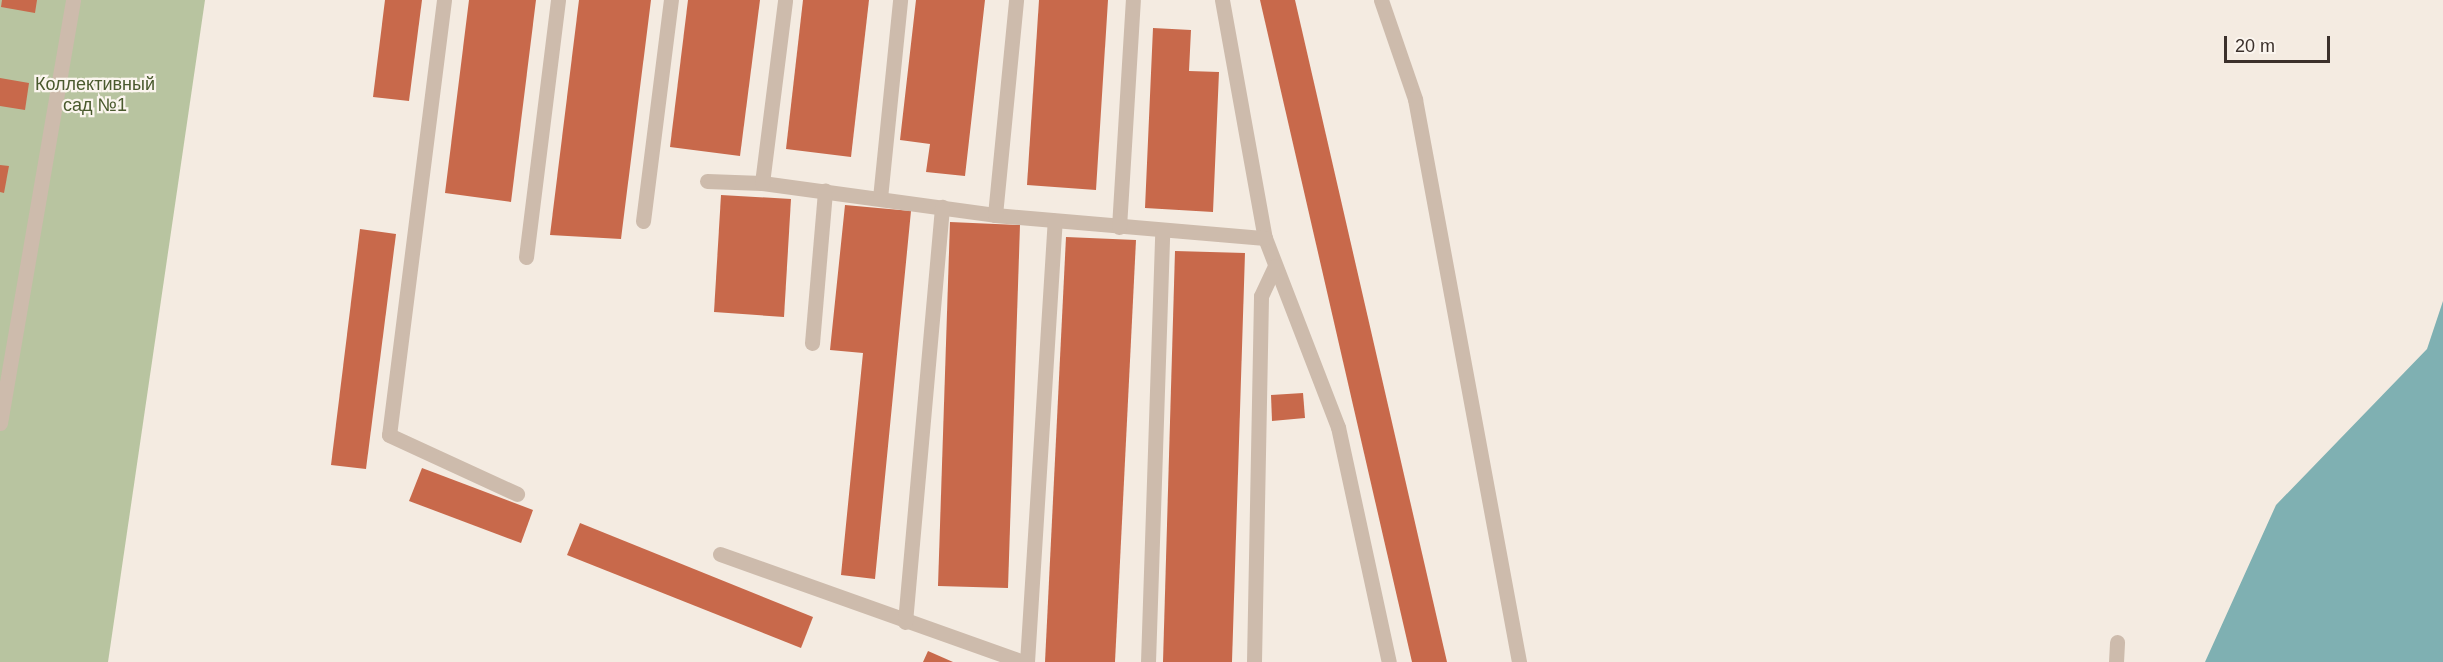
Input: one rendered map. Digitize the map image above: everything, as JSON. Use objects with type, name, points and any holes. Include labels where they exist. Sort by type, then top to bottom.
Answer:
[{"type":"lane","points":[[0,423],[2,394],[73,0]]},
{"type":"lane","points":[[444,0],[389,435],[517,494]]},
{"type":"lane","points":[[526,256],[558,0]]},
{"type":"lane","points":[[643,221],[671,0]]},
{"type":"lane","points":[[762,183],[785,0]]},
{"type":"lane","points":[[880,198],[900,0]]},
{"type":"lane","points":[[995,215],[1016,0]]},
{"type":"lane","points":[[1119,227],[1133,0]]},
{"type":"lane","points":[[1222,0],[1265,238],[1338,427],[1389,662]]},
{"type":"lane","points":[[1382,0],[1415,99],[1519,662]]},
{"type":"lane","points":[[707,181],[762,183],[995,215],[1265,238]]},
{"type":"lane","points":[[812,343],[825,191]]},
{"type":"lane","points":[[905,622],[942,207]]},
{"type":"lane","points":[[720,554],[905,622],[1025,662],[1055,221]]},
{"type":"lane","points":[[1148,662],[1162,231]]},
{"type":"lane","points":[[1254,662],[1260,296],[1275,266]]},
{"type":"lane","points":[[2116,662],[2117,642]]},
{"type":"green space","name":"Коллективный сад №1","points":[[0,0],[205,0],[108,662],[0,662]]},
{"type":"water","points":[[2443,301],[2443,662],[2205,662],[2276,505],[2427,349]]},
{"type":"building","points":[[2,0],[37,0],[35,13],[1,7]]},
{"type":"building","points":[[385,0],[422,0],[409,101],[373,97]]},
{"type":"building","points":[[469,0],[536,0],[511,202],[445,193]]},
{"type":"building","points":[[579,0],[651,0],[621,239],[550,235]]},
{"type":"building","points":[[688,0],[760,0],[740,156],[670,147]]},
{"type":"building","points":[[803,0],[869,0],[851,157],[786,149]]},
{"type":"building","points":[[916,0],[985,0],[965,176],[926,172],[930,144],[900,140]]},
{"type":"building","points":[[1039,0],[1108,0],[1096,190],[1027,185]]},
{"type":"building","points":[[1260,0],[1295,0],[1447,662],[1412,662]]},
{"type":"building","points":[[1153,28],[1191,30],[1189,71],[1219,72],[1213,212],[1145,208]]},
{"type":"building","points":[[0,78],[29,83],[25,110],[0,106]]},
{"type":"building","points":[[0,165],[9,166],[4,193],[0,192]]},
{"type":"building","points":[[721,195],[791,199],[784,317],[714,312]]},
{"type":"building","points":[[845,205],[911,211],[875,579],[841,575],[863,353],[830,350]]},
{"type":"building","points":[[950,222],[1020,225],[1008,588],[938,586]]},
{"type":"building","points":[[360,229],[396,234],[366,469],[331,465]]},
{"type":"building","points":[[1066,237],[1136,240],[1115,662],[1045,662]]},
{"type":"building","points":[[1175,251],[1245,253],[1232,662],[1163,662]]},
{"type":"building","points":[[1303,393],[1305,418],[1272,421],[1271,395]]},
{"type":"building","points":[[422,468],[533,510],[521,543],[409,501]]},
{"type":"building","points":[[580,523],[813,617],[801,648],[567,555]]},
{"type":"building","points":[[928,651],[953,662],[923,662]]}]
